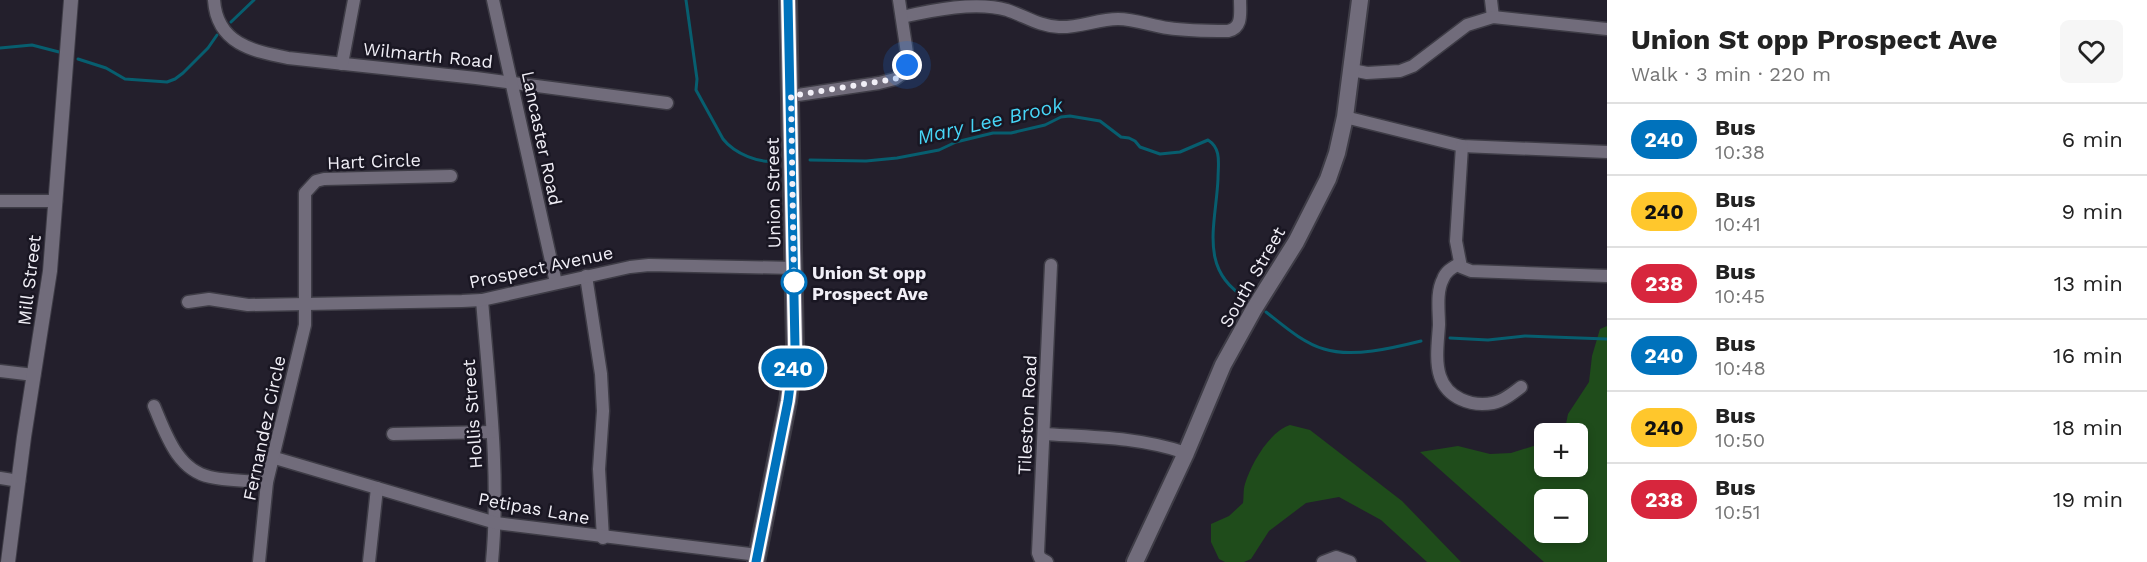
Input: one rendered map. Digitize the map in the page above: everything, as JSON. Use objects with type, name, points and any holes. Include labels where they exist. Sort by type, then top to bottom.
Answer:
[{"type":"main road","name":"Union Street","points":[[757,559],[793,367],[794,268],[788,0]]},
{"type":"main road","name":"South Street","points":[[1135,562],[1186,453],[1223,365],[1254,309],[1296,242],[1328,179],[1337,153],[1345,117],[1360,0]]},
{"type":"street","name":"Mill Street","points":[[8,562],[50,271],[71,0]]},
{"type":"street","name":"Wilmarth Road","points":[[214,0],[219,20],[232,40],[268,54],[668,103]]},
{"type":"street","points":[[342,64],[354,0]]},
{"type":"street","name":"Lancaster Road","points":[[493,0],[556,283]]},
{"type":"street","points":[[791,96],[895,79],[903,73],[907,65],[899,0]]},
{"type":"street","points":[[902,17],[964,7],[988,8],[1006,10],[1038,23],[1060,27],[1117,19],[1181,30],[1228,31],[1235,29],[1240,21],[1240,0]]},
{"type":"street","points":[[1491,0],[1492,17]]},
{"type":"street","points":[[1352,70],[1367,73],[1400,71],[1413,66],[1467,26],[1492,17],[1607,29]]},
{"type":"street","points":[[1345,117],[1462,146],[1607,152]]},
{"type":"street","points":[[1462,146],[1456,241],[1461,267],[1471,271],[1607,276]]},
{"type":"street","name":"Hart Circle","points":[[307,303],[304,205],[305,193],[310,185],[324,179],[451,176]]},
{"type":"street","points":[[0,201],[56,201]]},
{"type":"street","points":[[1460,264],[1451,268],[1444,276],[1439,292],[1438,359],[1439,375],[1444,386],[1453,395],[1477,404],[1493,403],[1521,387]]},
{"type":"street","name":"Prospect Avenue","points":[[188,302],[209,299],[248,305],[482,300],[586,276],[649,265],[794,268]]},
{"type":"street","name":"Tileston Road","points":[[1047,562],[1040,558],[1038,553],[1051,265]]},
{"type":"street","points":[[586,276],[601,374],[603,411],[599,469],[603,538]]},
{"type":"street","name":"Hollis Street","points":[[482,300],[496,523],[492,562]]},
{"type":"street","name":"Fernandez Circle","points":[[259,562],[267,482],[305,325],[307,303]]},
{"type":"street","points":[[0,371],[34,375]]},
{"type":"street","points":[[154,406],[175,452],[183,463],[195,472],[210,477],[267,482]]},
{"type":"street","points":[[393,434],[492,432]]},
{"type":"street","points":[[1044,434],[1137,440],[1163,445],[1186,453]]},
{"type":"street","name":"Petipas Lane","points":[[274,458],[496,523],[757,559]]},
{"type":"street","points":[[0,478],[19,481]]},
{"type":"street","points":[[369,562],[377,488]]},
{"type":"street","points":[[1323,562],[1336,557],[1350,562]]},
{"type":"green space","points":[[1607,326],[1607,562],[1544,562],[1420,452],[1458,446],[1490,454],[1511,453],[1534,446],[1534,477],[1588,477],[1588,423],[1566,423],[1568,414],[1589,382],[1592,356],[1600,329]]},
{"type":"green space","points":[[1290,425],[1310,430],[1402,501],[1461,562],[1427,562],[1381,520],[1339,497],[1306,503],[1269,531],[1251,559],[1244,562],[1225,562],[1219,559],[1211,542],[1211,524],[1229,516],[1243,503],[1245,484],[1256,458],[1275,434]]},
{"type":"waterway","name":"Mary Lee Brook","points":[[231,22],[254,0]]},
{"type":"waterway","name":"Mary Lee Brook","points":[[686,0],[697,79],[696,90],[723,139],[748,157],[763,161],[778,160]]},
{"type":"waterway","name":"Mary Lee Brook","points":[[78,59],[106,68],[125,79],[167,82],[183,73],[208,48],[217,35]]},
{"type":"waterway","name":"Mary Lee Brook","points":[[0,48],[32,45],[59,52]]},
{"type":"waterway","name":"Mary Lee Brook","points":[[810,160],[866,161],[897,158],[939,150],[956,142],[993,133],[1011,133],[1045,125],[1061,117],[1070,116],[1100,121],[1121,137],[1129,138],[1140,147],[1160,154],[1180,152],[1208,140],[1215,148],[1218,157],[1213,229],[1216,260],[1221,274],[1231,287],[1246,298]]},
{"type":"waterway","name":"Mary Lee Brook","points":[[1266,312],[1309,343],[1335,352],[1372,351],[1421,341]]},
{"type":"waterway","name":"Mary Lee Brook","points":[[1450,338],[1488,340],[1525,336],[1607,339]]},
{"type":"bus line","name":"240","points":[[756,562],[788,401],[795,347],[788,0]]},
{"type":"place","name":"Union St opp Prospect Ave","points":[[794,282]]},
{"type":"route","points":[[794,282],[794,287],[791,96],[895,79],[903,73],[907,65]]}]
